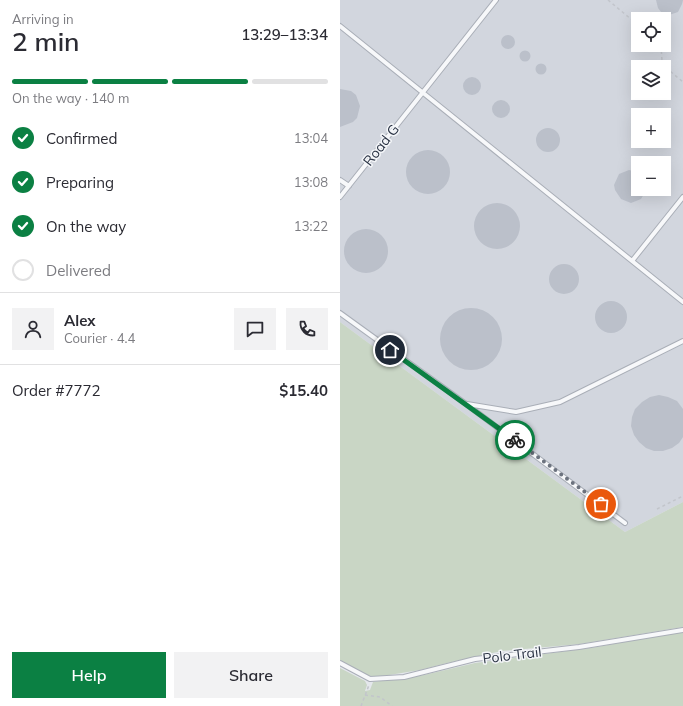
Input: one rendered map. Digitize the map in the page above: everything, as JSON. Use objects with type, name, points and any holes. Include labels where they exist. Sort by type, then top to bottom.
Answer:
[{"type":"lane","name":"Road G","points":[[340,197],[496,0]]},
{"type":"lane","points":[[340,26],[683,302]]},
{"type":"lane","points":[[340,180],[349,186]]},
{"type":"lane","points":[[632,261],[683,197]]},
{"type":"lane","points":[[340,313],[466,404],[625,523]]},
{"type":"lane","points":[[466,404],[516,412],[560,402],[683,341]]},
{"type":"lane","name":"Polo Trail","points":[[370,680],[404,677],[475,659],[579,647],[683,630]]},
{"type":"lane","points":[[340,663],[370,680]]},
{"type":"path","points":[[608,0],[631,19]]},
{"type":"path","points":[[661,52],[664,66],[683,82]]},
{"type":"path","points":[[656,509],[683,496]]},
{"type":"path","points":[[361,706],[370,680]]},
{"type":"path","points":[[365,695],[380,697],[392,706]]},
{"type":"shaded area","points":[[340,0],[683,0],[683,502],[625,532],[340,322]]},
{"type":"green space","points":[[340,322],[625,532],[683,502],[683,627],[580,644],[502,651],[420,670],[377,677],[366,675],[340,660]]},
{"type":"green space","points":[[683,631],[683,706],[340,706],[340,668],[365,681],[367,685],[365,691],[370,690],[373,682],[424,675],[475,663],[597,647]]},
{"type":"building","points":[[656,0],[683,0],[678,12],[671,14],[671,12],[661,12],[658,8]]},
{"type":"building","points":[[505,35],[511,35],[515,39],[515,45],[511,49],[505,49],[501,45],[501,39]]},
{"type":"building","points":[[523,51],[527,51],[529,52],[529,60],[523,61],[520,58],[520,54]]},
{"type":"building","points":[[539,64],[543,64],[545,65],[545,73],[539,74],[536,71],[536,67]]},
{"type":"building","points":[[472,77],[478,80],[481,86],[478,92],[472,95],[466,92],[463,86],[466,80]]},
{"type":"building","points":[[340,89],[351,91],[356,95],[360,106],[357,118],[353,122],[340,127]]},
{"type":"building","points":[[501,100],[507,103],[510,109],[507,115],[501,118],[495,115],[492,109],[495,103]]},
{"type":"building","points":[[548,128],[557,131],[560,140],[557,149],[548,152],[539,149],[536,140],[539,131]]},
{"type":"building","points":[[424,150],[432,150],[444,156],[450,168],[450,176],[444,188],[432,194],[424,194],[412,188],[406,176],[406,168],[412,156]]},
{"type":"building","points":[[631,170],[631,196],[643,196],[641,199],[631,203],[621,199],[615,190],[614,185],[619,174]]},
{"type":"building","points":[[497,203],[510,207],[516,213],[520,226],[516,239],[510,245],[497,249],[484,245],[478,239],[474,226],[478,213],[484,207]]},
{"type":"building","points":[[362,229],[370,229],[375,230],[382,235],[387,242],[387,260],[382,267],[375,272],[362,273],[354,270],[347,263],[344,255],[344,247],[347,239],[354,232]]},
{"type":"building","points":[[564,264],[575,268],[579,279],[575,290],[564,294],[553,290],[549,279],[553,268]]},
{"type":"building","points":[[611,301],[620,304],[624,308],[627,317],[624,326],[620,330],[611,333],[602,330],[598,326],[595,317],[598,308],[602,304]]},
{"type":"building","points":[[471,308],[483,310],[493,317],[500,327],[502,339],[500,351],[493,361],[483,368],[471,370],[459,368],[449,361],[442,351],[440,339],[442,327],[449,317],[459,310]]},
{"type":"building","points":[[659,395],[677,401],[683,409],[683,437],[679,443],[672,448],[663,451],[654,451],[646,448],[639,442],[634,435],[631,426],[635,409],[650,397]]},
{"type":"way so far","points":[[515,440],[601,504]]},
{"type":"route","points":[[390,350],[515,440]]}]
